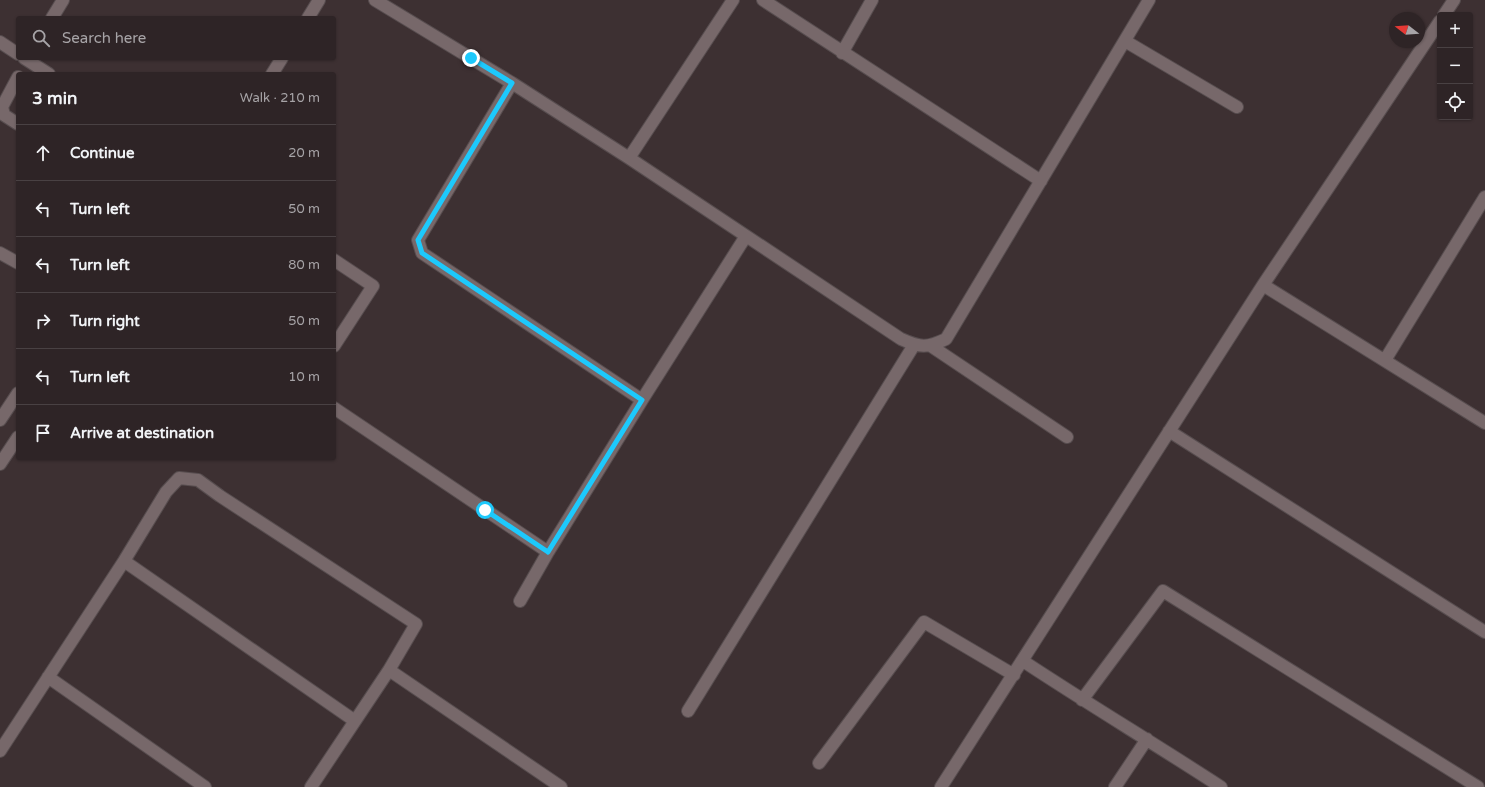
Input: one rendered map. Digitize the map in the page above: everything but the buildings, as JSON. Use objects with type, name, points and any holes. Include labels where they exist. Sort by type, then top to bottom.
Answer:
[{"type":"street","points":[[53,16],[63,0]]},
{"type":"street","points":[[309,16],[319,0]]},
{"type":"street","points":[[376,0],[512,83],[629,158],[901,338],[914,345],[931,346],[946,339],[1149,0]]},
{"type":"street","points":[[629,158],[733,0]]},
{"type":"street","points":[[762,0],[1041,181]]},
{"type":"street","points":[[842,53],[872,0]]},
{"type":"street","points":[[1446,12],[1454,0]]},
{"type":"street","points":[[941,787],[1014,676],[1262,285],[1437,25]]},
{"type":"street","points":[[1125,41],[1237,107]]},
{"type":"street","points":[[0,42],[16,52]]},
{"type":"street","points":[[20,72],[23,60]]},
{"type":"street","points":[[28,60],[46,72]]},
{"type":"street","points":[[273,72],[281,60]]},
{"type":"street","points":[[16,81],[2,107],[4,115],[16,123]]},
{"type":"street","points":[[512,83],[418,240],[422,253],[642,400]]},
{"type":"street","points":[[1385,360],[1485,197]]},
{"type":"street","points":[[520,601],[548,552],[642,400],[746,236]]},
{"type":"street","points":[[0,253],[16,262]]},
{"type":"street","points":[[336,261],[373,286],[336,343]]},
{"type":"street","points":[[1262,285],[1485,423]]},
{"type":"street","points":[[688,711],[914,345]]},
{"type":"street","points":[[931,346],[1067,437]]},
{"type":"street","points":[[0,420],[16,396]]},
{"type":"street","points":[[336,409],[548,552]]},
{"type":"street","points":[[1169,430],[1485,632]]},
{"type":"street","points":[[0,464],[16,440]]},
{"type":"street","points":[[0,751],[124,561],[166,492],[179,478],[198,480],[220,496],[416,624],[389,670],[311,787]]},
{"type":"street","points":[[124,561],[355,721]]},
{"type":"street","points":[[1082,700],[1163,591],[1478,787]]},
{"type":"street","points":[[819,763],[924,622],[1014,676]]},
{"type":"street","points":[[1023,661],[1220,787]]},
{"type":"street","points":[[389,670],[561,787]]},
{"type":"street","points":[[48,677],[205,787]]},
{"type":"street","points":[[1115,787],[1147,739]]},
{"type":"route","points":[[471,58],[512,83],[418,240],[422,253],[642,400],[548,552],[485,510]]}]
